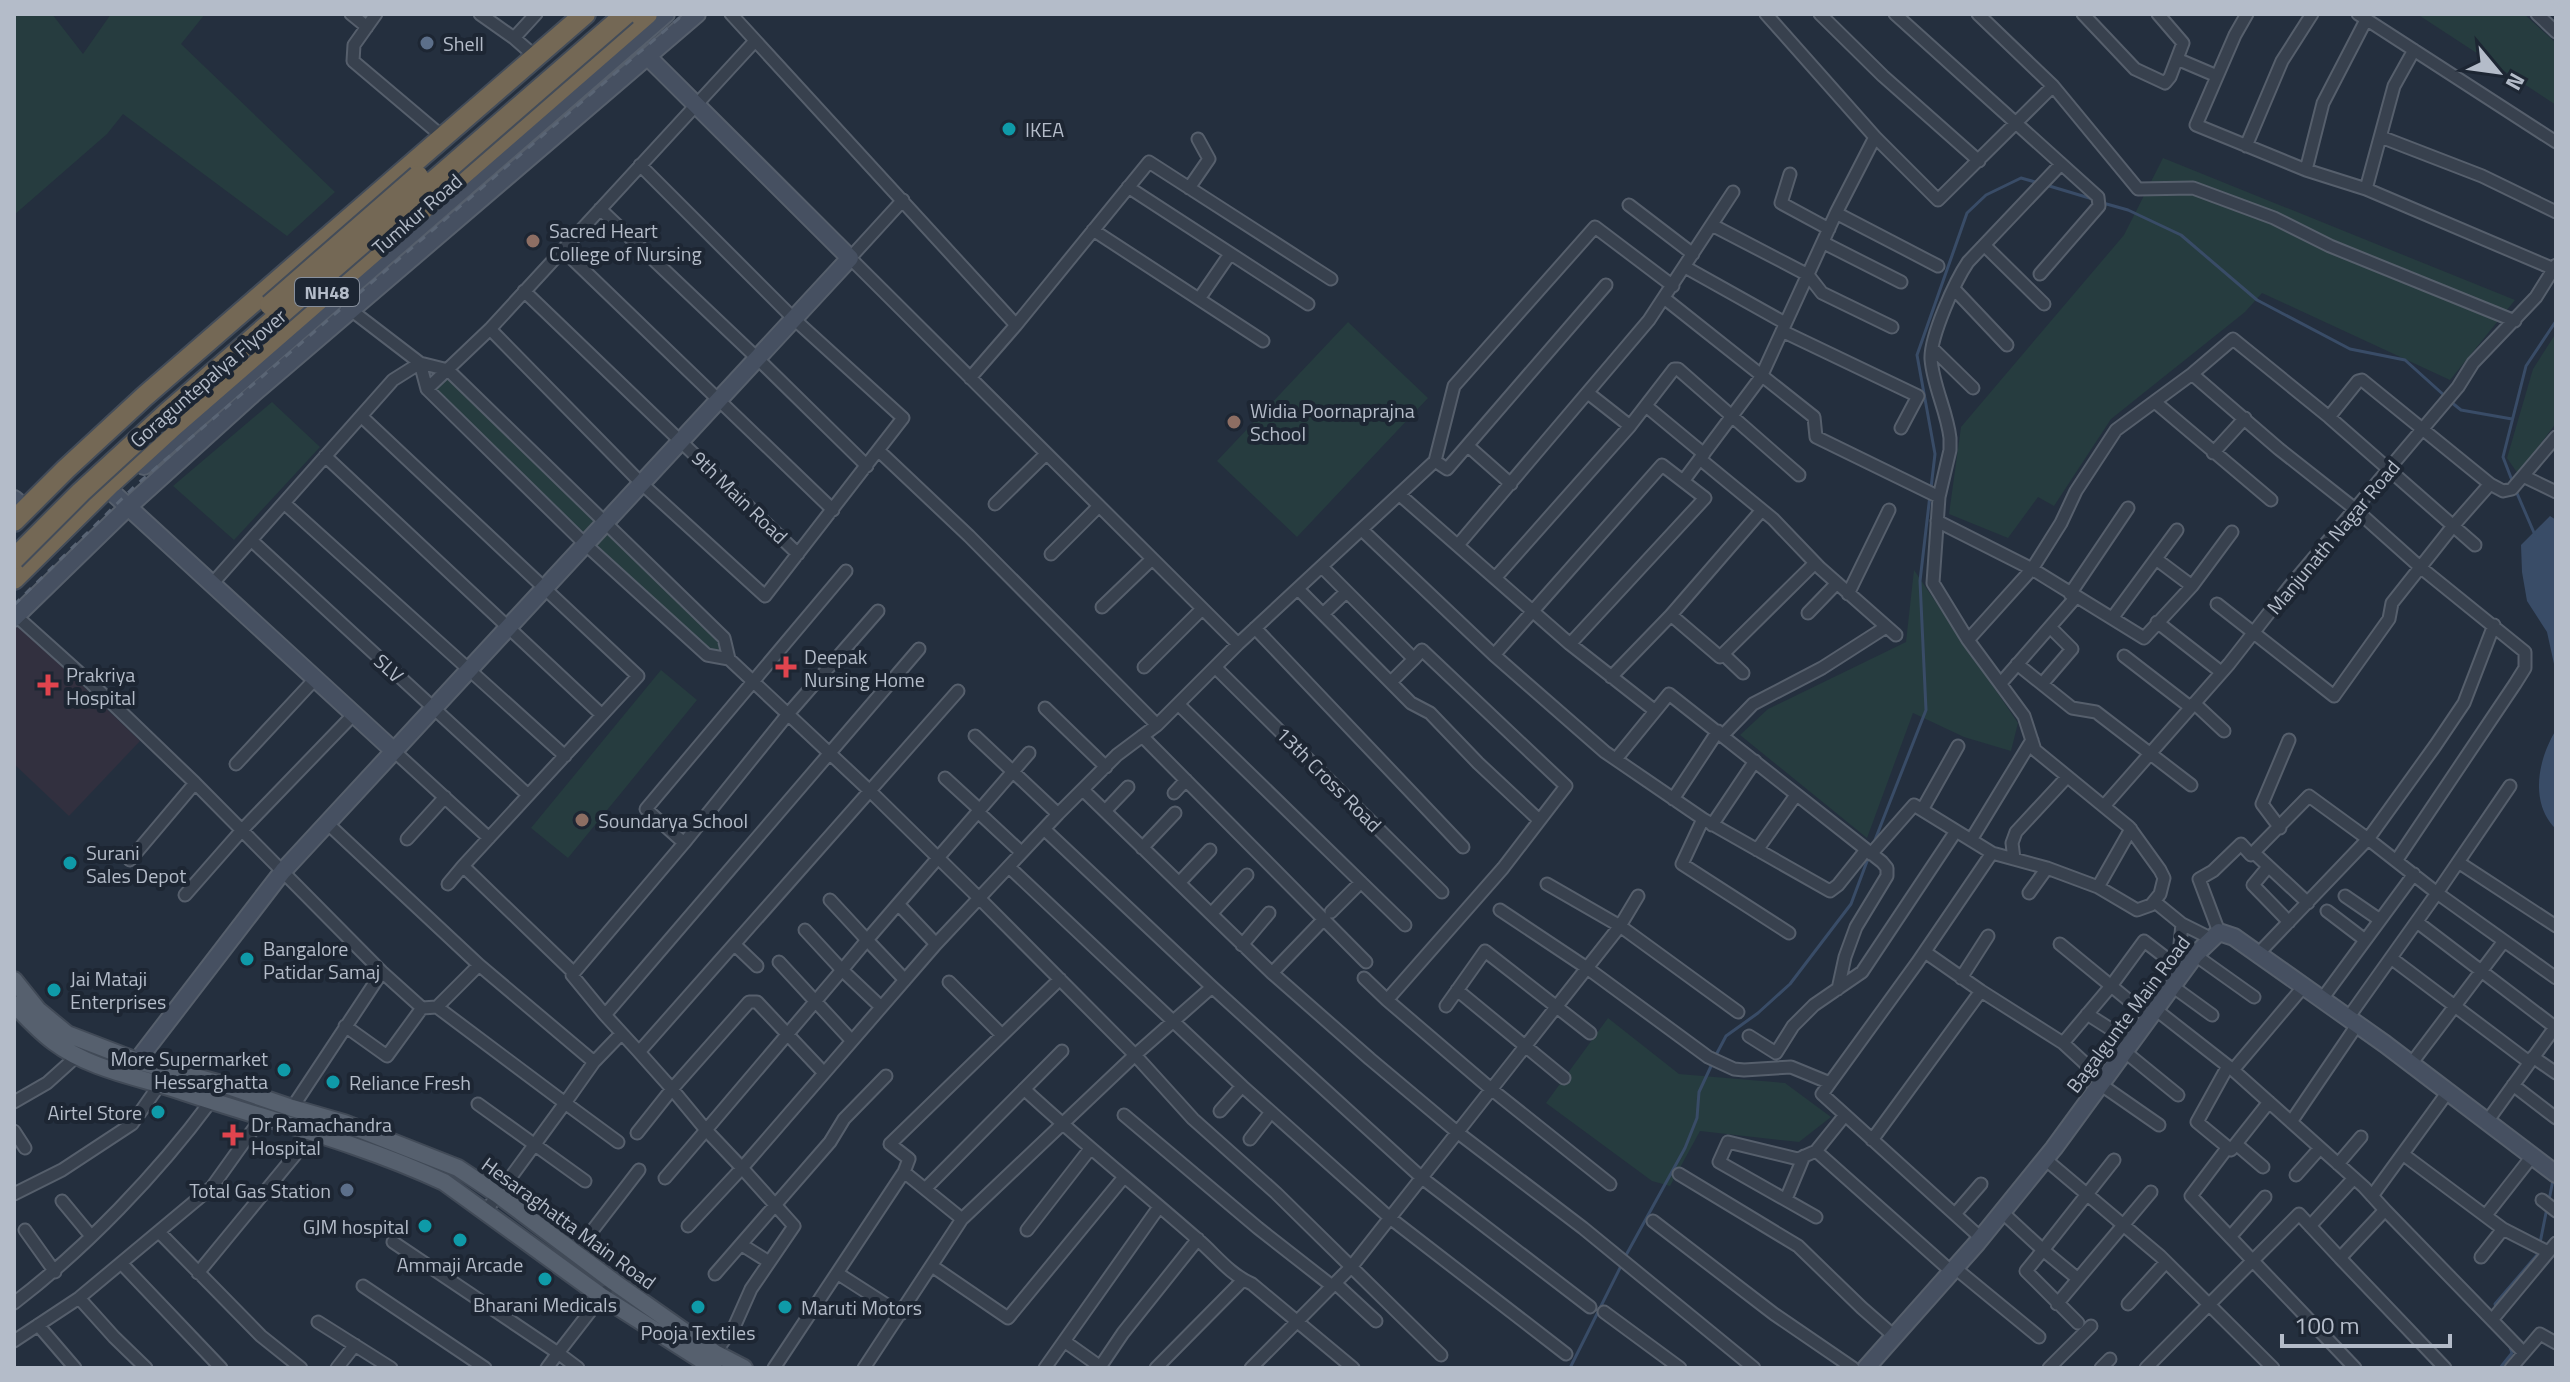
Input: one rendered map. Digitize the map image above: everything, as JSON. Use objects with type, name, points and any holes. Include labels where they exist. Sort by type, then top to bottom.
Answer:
[{"type":"highway","name":"Tumkur Road","points":[[16,509],[66,469],[152,385],[585,14]]},
{"type":"highway","name":"Goraguntepalya Flyover","points":[[14,541],[161,400],[605,14]]},
{"type":"highway","name":"Goraguntepalya Flyover","points":[[14,559],[81,492],[202,381],[626,14]]},
{"type":"highway","name":"Tumkur Road","points":[[14,579],[170,429],[647,14]]},
{"type":"highway","points":[[348,220],[374,251]]},
{"type":"main road","name":"Hesaraghatta Main Road","points":[[14,980],[38,1010],[67,1034],[137,1061],[344,1123],[458,1168],[497,1194],[714,1360]]},
{"type":"main road","name":"Hesaraghatta Main Road","points":[[14,1004],[55,1043],[77,1056],[127,1075],[314,1132],[444,1182],[601,1296],[714,1360],[744,1368]]},
{"type":"street","points":[[351,14],[367,27]]},
{"type":"street","points":[[376,14],[354,45],[353,61],[437,132]]},
{"type":"street","points":[[480,14],[530,52]]},
{"type":"street","points":[[514,38],[536,14]]},
{"type":"street","points":[[152,385],[574,14]]},
{"type":"street","points":[[14,588],[113,493],[666,14]]},
{"type":"street","points":[[618,1142],[437,1007],[422,1008],[382,972],[243,829],[92,684],[15,616],[128,507],[253,394],[697,14]]},
{"type":"street","points":[[731,14],[1016,325]]},
{"type":"street","points":[[1820,14],[1883,76],[1979,161]]},
{"type":"street","points":[[1895,14],[2099,201],[2040,274]]},
{"type":"street","points":[[1978,14],[2053,86],[2138,189],[2193,188],[2274,218],[2330,246],[2515,321]]},
{"type":"street","points":[[2083,14],[2135,69],[2165,83],[2183,43],[2158,14]]},
{"type":"street","points":[[2247,14],[2196,125],[2306,170],[2366,189],[2555,267]]},
{"type":"street","points":[[2246,146],[2282,61],[2312,14]]},
{"type":"street","points":[[2537,14],[2556,32]]},
{"type":"street","points":[[1770,16],[1875,137],[1938,200],[2053,86]]},
{"type":"street","points":[[2306,170],[2323,103],[2362,17],[2556,142]]},
{"type":"street","points":[[427,389],[490,329],[755,41]]},
{"type":"street","points":[[2366,189],[2394,86],[2414,50]]},
{"type":"street","points":[[648,57],[1238,644]]},
{"type":"street","points":[[2177,59],[2217,76]]},
{"type":"street","points":[[1684,480],[1761,377],[1836,213],[1875,137]]},
{"type":"street","points":[[2381,137],[2482,176],[2556,212]]},
{"type":"street","points":[[1189,188],[1209,159],[1198,139]]},
{"type":"street","points":[[970,378],[1149,162],[1331,279]]},
{"type":"street","points":[[1362,530],[1494,655],[1616,759],[1707,822],[1830,891],[1914,805],[1992,853],[2047,868],[2098,887],[2137,910],[2146,908],[2155,902],[2164,886],[2164,878],[2143,843],[2131,829],[2035,750],[2024,716],[1968,640],[1933,583],[1939,497],[1950,438],[1931,361],[1932,348],[1954,289],[1968,262],[2061,164]]},
{"type":"street","points":[[490,329],[641,483],[765,596],[903,418],[794,319],[640,165]]},
{"type":"street","points":[[1790,174],[1781,203],[1829,229]]},
{"type":"street","points":[[1128,187],[1308,304]]},
{"type":"street","points":[[1458,545],[1649,320],[1733,192]]},
{"type":"street","points":[[137,1061],[283,871],[903,200]]},
{"type":"street","points":[[1629,205],[1693,254]]},
{"type":"street","points":[[600,209],[867,466]]},
{"type":"street","points":[[1836,213],[1938,266]]},
{"type":"street","points":[[1712,225],[1808,275],[1822,293],[1892,327]]},
{"type":"street","points":[[688,1226],[936,944],[1058,814],[1106,767],[1157,725],[1238,644],[1435,461],[1454,386],[1595,227],[1673,286]]},
{"type":"street","points":[[1093,230],[1263,341]]},
{"type":"street","points":[[1824,243],[1901,282]]},
{"type":"street","points":[[1984,245],[2044,304]]},
{"type":"street","points":[[563,250],[833,510]]},
{"type":"street","points":[[1199,299],[1230,254]]},
{"type":"street","points":[[1685,267],[1783,327],[1918,396],[1901,428]]},
{"type":"street","name":"Manjunath Nagar Road","points":[[2104,806],[2221,672],[2422,431],[2473,363],[2536,297],[2555,267]]},
{"type":"street","points":[[1435,461],[1447,469],[1606,285]]},
{"type":"street","points":[[1954,289],[2007,345]]},
{"type":"street","name":"9th Main Road","points":[[524,291],[798,554]]},
{"type":"street","points":[[338,298],[420,363],[448,370],[724,638],[729,659]]},
{"type":"street","points":[[1664,298],[1814,417],[1816,437],[1939,497]]},
{"type":"street","points":[[1968,640],[2032,569],[2061,523],[2076,491],[2116,430],[2192,374],[2233,339],[2329,417],[2475,545]]},
{"type":"street","points":[[1932,348],[1973,388]]},
{"type":"street","points":[[420,363],[427,389],[585,544],[707,655],[729,659],[871,792],[1135,1055],[1193,1119],[1276,1193],[1441,1355]]},
{"type":"street","points":[[212,584],[393,380],[420,363]]},
{"type":"street","points":[[1496,577],[1630,426],[1671,371],[1678,369],[1799,475]]},
{"type":"street","points":[[2192,374],[2525,652],[2525,668],[2396,861]]},
{"type":"street","points":[[2329,417],[2362,380],[2422,431],[2503,491],[2512,489],[2556,437]]},
{"type":"street","points":[[1588,393],[1630,426]]},
{"type":"street","points":[[2155,402],[2271,500]]},
{"type":"street","points":[[1646,406],[1891,631],[1753,704],[1720,733],[1673,799]]},
{"type":"street","points":[[361,416],[638,676],[448,884]]},
{"type":"street","points":[[2213,453],[2245,418]]},
{"type":"street","points":[[1468,446],[1511,484]]},
{"type":"street","points":[[879,451],[969,536],[1157,725]]},
{"type":"street","points":[[995,504],[1046,454]]},
{"type":"street","points":[[325,456],[602,715]]},
{"type":"street","points":[[1494,655],[1662,465],[1705,498],[1570,644]]},
{"type":"street","points":[[2523,476],[2556,492]]},
{"type":"street","points":[[2217,604],[2334,696],[2389,619],[2392,603],[2490,484]]},
{"type":"street","points":[[113,493],[489,838]]},
{"type":"street","points":[[1400,495],[1570,644],[1654,710]]},
{"type":"street","points":[[284,503],[565,756]]},
{"type":"street","points":[[1051,554],[1099,506]]},
{"type":"street","points":[[2001,683],[2073,596],[2128,508]]},
{"type":"street","points":[[1611,677],[1671,615],[1762,510]]},
{"type":"street","points":[[1848,594],[1889,510]]},
{"type":"street","points":[[1937,521],[2032,569],[2144,638],[2192,586],[2232,532]]},
{"type":"street","points":[[2113,617],[2177,530]]},
{"type":"street","name":"SLV","points":[[251,540],[528,795]]},
{"type":"street","points":[[1102,607],[1152,559]]},
{"type":"street","points":[[2156,559],[2192,586]]},
{"type":"street","points":[[1671,615],[1720,657],[1815,563]]},
{"type":"street","points":[[1322,567],[1414,659]]},
{"type":"street","points":[[684,843],[646,809],[846,571]]},
{"type":"street","points":[[1808,613],[1837,583]]},
{"type":"street","points":[[1298,589],[1411,703],[1430,713],[1539,820]]},
{"type":"street","points":[[1323,614],[1346,592]]},
{"type":"street","points":[[1144,667],[1202,609]]},
{"type":"street","points":[[714,1360],[735,1325],[751,1289],[794,1226],[572,975],[788,714],[878,611]]},
{"type":"street","points":[[2157,622],[2221,672]]},
{"type":"street","points":[[2258,954],[2368,839],[2464,703],[2494,625]]},
{"type":"street","points":[[2042,684],[2072,649],[2050,627]]},
{"type":"street","points":[[1255,628],[1463,847]]},
{"type":"street","points":[[605,1015],[919,649]]},
{"type":"street","points":[[1387,1000],[1503,868],[1566,786],[1422,650],[1391,682]]},
{"type":"street","points":[[1723,654],[1743,673]]},
{"type":"street","points":[[2124,656],[2224,731]]},
{"type":"street","points":[[2017,664],[2072,708],[2096,712],[2191,785]]},
{"type":"street","name":"13th Cross Road","points":[[1215,667],[1442,892]]},
{"type":"street","points":[[236,764],[315,679]]},
{"type":"street","points":[[639,1052],[958,691]]},
{"type":"street","points":[[1616,759],[1669,694],[1882,862],[1887,868],[1887,876],[1856,927],[1838,989]]},
{"type":"street","points":[[1178,704],[1405,925]]},
{"type":"street","points":[[1045,708],[1106,767]]},
{"type":"street","points":[[185,895],[243,829],[354,714]]},
{"type":"street","points":[[975,736],[1058,814]]},
{"type":"street","points":[[1142,736],[1328,916],[1366,962]]},
{"type":"street","points":[[1971,840],[2032,740]]},
{"type":"street","points":[[2280,828],[2262,804],[2289,740]]},
{"type":"street","points":[[1922,810],[1958,746]]},
{"type":"street","points":[[665,1178],[1029,753]]},
{"type":"street","points":[[1755,761],[1707,822],[1682,864],[1789,933]]},
{"type":"street","points":[[2014,859],[2012,843],[2016,832],[2067,777]]},
{"type":"street","points":[[945,778],[1021,852]]},
{"type":"street","points":[[1174,793],[1186,780]]},
{"type":"street","points":[[130,860],[195,783]]},
{"type":"street","points":[[2291,1122],[2391,958],[2510,786]]},
{"type":"street","points":[[1105,811],[1128,787]]},
{"type":"street","points":[[1083,790],[1272,973],[1457,1132],[1583,1228],[1754,1368]]},
{"type":"street","points":[[1757,850],[1796,795]]},
{"type":"street","points":[[2215,935],[2199,879],[2213,871],[2241,844],[2251,855],[2309,796],[2556,978]]},
{"type":"street","points":[[407,839],[445,797]]},
{"type":"street","points":[[1142,848],[1175,813]]},
{"type":"street","points":[[327,823],[479,965],[594,1062]]},
{"type":"street","points":[[1044,829],[1422,1178],[1590,1307]]},
{"type":"street","points":[[2098,887],[2131,829]]},
{"type":"street","points":[[1749,1036],[1776,1053],[1793,1026],[1814,1005],[1862,972],[1956,831]]},
{"type":"street","points":[[1179,883],[1210,850]]},
{"type":"street","points":[[2253,852],[2308,903]]},
{"type":"street","points":[[1981,1238],[1822,1094],[1992,853]]},
{"type":"street","points":[[2458,862],[2556,926]]},
{"type":"street","points":[[463,866],[574,973]]},
{"type":"street","points":[[1009,867],[1242,1086],[1390,1218],[1566,1354]]},
{"type":"street","points":[[2268,867],[2253,885],[2289,922]]},
{"type":"street","points":[[2029,893],[2047,868]]},
{"type":"street","points":[[2322,999],[2414,874]]},
{"type":"street","points":[[1211,914],[1247,875]]},
{"type":"street","points":[[1272,973],[1361,882]]},
{"type":"street","points":[[1547,884],[1620,926],[1738,1012]]},
{"type":"street","points":[[1258,1366],[1352,1266],[1620,926],[1638,896]]},
{"type":"street","points":[[2345,896],[2380,920]]},
{"type":"street","points":[[830,900],[905,980]]},
{"type":"street","points":[[2155,902],[2182,924],[2215,935]]},
{"type":"street","points":[[898,904],[936,944]]},
{"type":"street","points":[[1500,910],[1587,968],[1708,1057],[1734,1069],[1791,1067],[1830,1083]]},
{"type":"street","points":[[2327,911],[2365,940]]},
{"type":"street","points":[[1242,945],[1269,913]]},
{"type":"street","points":[[2417,922],[2556,1027],[2486,1123]]},
{"type":"street","points":[[2182,924],[2180,944],[2189,964]]},
{"type":"street","points":[[805,930],[881,1007]]},
{"type":"street","name":"Bagalgunte Main Road","points":[[1866,1368],[1954,1270],[2045,1159],[2172,986],[2215,935],[2234,937],[2304,986],[2556,1174]]},
{"type":"street","points":[[1961,978],[1988,936]]},
{"type":"street","points":[[2063,1043],[2144,941],[2166,957],[2189,964],[2254,997]]},
{"type":"street","points":[[2411,1064],[2504,941]]},
{"type":"street","points":[[2060,944],[2111,986],[2230,1068],[2269,1102],[2354,1178],[2523,1352]]},
{"type":"street","points":[[2166,957],[2180,944]]},
{"type":"street","points":[[735,945],[757,966]]},
{"type":"street","points":[[1446,1006],[1485,951],[1590,1033]]},
{"type":"street","points":[[1925,952],[2063,1043],[2102,1082],[2159,1125]]},
{"type":"street","points":[[2391,958],[2531,1059],[2556,1073]]},
{"type":"street","points":[[779,962],[852,1041]]},
{"type":"street","points":[[437,1007],[479,965]]},
{"type":"street","points":[[292,1108],[382,972]]},
{"type":"street","points":[[1364,978],[1491,1089],[1610,1184]]},
{"type":"street","points":[[774,1368],[904,1172],[909,1159],[890,1144],[1060,979]]},
{"type":"street","points":[[949,982],[1002,1035]]},
{"type":"street","points":[[2172,986],[2212,1015]]},
{"type":"street","points":[[2263,1167],[2197,1122],[2230,1068],[2304,986]]},
{"type":"street","points":[[864,1368],[962,1219],[1135,1055],[1212,987]]},
{"type":"street","points":[[1457,990],[1564,1078]]},
{"type":"street","points":[[1872,1140],[1981,991]]},
{"type":"street","points":[[637,1133],[749,1002],[757,1002],[824,1073]]},
{"type":"street","points":[[345,1026],[387,1056],[422,1008]]},
{"type":"street","points":[[2087,1014],[2127,1046],[2178,1095]]},
{"type":"street","points":[[486,1211],[594,1062],[621,1034]]},
{"type":"street","points":[[925,1189],[1062,1051]]},
{"type":"street","points":[[14,1102],[47,1083],[77,1056]]},
{"type":"street","points":[[715,1274],[777,1206],[830,1142],[844,1119],[886,1076]]},
{"type":"street","points":[[14,1194],[62,1170],[132,1124],[160,1084]]},
{"type":"street","points":[[2513,1085],[2556,1118]]},
{"type":"street","points":[[1220,1111],[1242,1086]]},
{"type":"street","points":[[1024,1089],[1198,1239],[1237,1277],[1252,1284],[1353,1368]]},
{"type":"street","points":[[2372,1196],[2447,1093]]},
{"type":"street","points":[[14,1303],[55,1272],[91,1236],[182,1140],[211,1101]]},
{"type":"street","points":[[2269,1102],[2191,1196],[2355,1368]]},
{"type":"street","points":[[478,1104],[585,1181]]},
{"type":"street","points":[[1250,1139],[1271,1112]]},
{"type":"street","points":[[1124,1115],[1258,1228],[1334,1284],[1376,1321]]},
{"type":"street","points":[[1786,1199],[1810,1153],[1845,1115]]},
{"type":"street","points":[[14,1341],[79,1298],[212,1187],[262,1117]]},
{"type":"street","points":[[14,1131],[25,1148]]},
{"type":"street","points":[[198,1273],[314,1132]]},
{"type":"street","points":[[2338,1164],[2361,1137]]},
{"type":"street","points":[[1810,1153],[1798,1159],[1728,1142],[1719,1162],[1816,1217]]},
{"type":"street","points":[[2296,1175],[2320,1148]]},
{"type":"street","points":[[1027,1230],[1090,1149]]},
{"type":"street","points":[[1810,1153],[2039,1337]]},
{"type":"street","points":[[2404,1155],[2503,1229],[2552,1247],[2492,1320]]},
{"type":"street","points":[[2486,1215],[2533,1155]]},
{"type":"street","points":[[2045,1159],[2166,1262],[2273,1368]]},
{"type":"street","points":[[2078,1323],[2026,1271],[2114,1160]]},
{"type":"street","points":[[575,1253],[639,1170]]},
{"type":"street","points":[[904,1172],[962,1219]]},
{"type":"street","points":[[1679,1174],[1798,1246],[1894,1336]]},
{"type":"street","points":[[932,1266],[1008,1318],[1124,1177]]},
{"type":"street","points":[[2310,1226],[2354,1178]]},
{"type":"street","points":[[1955,1214],[1981,1184]]},
{"type":"street","points":[[2057,1304],[2151,1192]]},
{"type":"street","points":[[2230,1237],[2265,1197]]},
{"type":"street","points":[[2542,1200],[2556,1211]]},
{"type":"street","points":[[62,1201],[91,1236]]},
{"type":"street","points":[[1045,1368],[1159,1207]]},
{"type":"street","points":[[2340,1258],[2385,1210]]},
{"type":"street","points":[[2002,1212],[2078,1279]]},
{"type":"street","points":[[2146,1368],[2299,1214],[2445,1368]]},
{"type":"street","points":[[1653,1221],[1774,1314],[1853,1368]]},
{"type":"street","points":[[2481,1257],[2503,1229]]},
{"type":"street","points":[[25,1230],[55,1272]]},
{"type":"street","points":[[159,1232],[261,1336],[301,1368]]},
{"type":"street","points":[[1064,1341],[1101,1367],[1123,1333],[1198,1239]]},
{"type":"street","points":[[393,1242],[578,1368]]},
{"type":"street","points":[[742,1245],[769,1262]]},
{"type":"street","points":[[2128,1304],[2166,1262]]},
{"type":"street","points":[[121,1263],[221,1368]]},
{"type":"street","points":[[837,1273],[901,1314]]},
{"type":"street","points":[[1156,1368],[1243,1280]]},
{"type":"street","points":[[547,1368],[614,1282]]},
{"type":"street","points":[[363,1286],[485,1368]]},
{"type":"street","points":[[79,1298],[146,1368]]},
{"type":"street","points":[[1604,1312],[1680,1368]]},
{"type":"street","points":[[318,1322],[391,1368]]},
{"type":"street","points":[[38,1325],[75,1368]]},
{"type":"street","points":[[2049,1368],[2091,1326]]},
{"type":"street","points":[[2511,1368],[2540,1334],[2556,1343]]},
{"type":"street","points":[[337,1368],[355,1345]]},
{"type":"shaded area","name":"Prakriya Hospital","points":[[18,624],[140,741],[69,816],[14,764],[14,628]]},
{"type":"green space","points":[[14,14],[52,14],[83,54],[111,14],[205,14],[181,44],[335,192],[287,236],[123,114],[107,134],[14,215]]},
{"type":"green space","points":[[2417,14],[2524,14],[2556,43],[2556,105]]},
{"type":"green space","points":[[2163,158],[2515,300],[2450,380],[2262,293],[2245,312],[2111,419],[2054,506],[2038,497],[2008,538],[1949,514],[1961,427],[2124,235]]},
{"type":"green space","points":[[1348,322],[1428,398],[1297,537],[1217,461]]},
{"type":"green space","points":[[2556,333],[2556,423],[2518,474],[2507,458],[2533,369]]},
{"type":"green space","points":[[449,373],[597,518],[580,535],[432,390]]},
{"type":"green space","points":[[272,402],[320,447],[234,540],[173,486]]},
{"type":"green space","points":[[607,529],[717,638],[721,653],[705,650],[592,546]]},
{"type":"green space","points":[[1914,570],[2018,723],[2011,751],[1964,737],[1913,713],[1867,838],[1740,735],[1768,709],[1906,642]]},
{"type":"green space","points":[[661,670],[697,700],[568,858],[531,828]]},
{"type":"green space","points":[[1608,1018],[1679,1074],[1785,1083],[1831,1117],[1799,1142],[1700,1131],[1670,1186],[1652,1181],[1546,1103]]},
{"type":"water","points":[[2550,516],[2556,520],[2556,673],[2547,632],[2527,601],[2522,572],[2521,545]]},
{"type":"water","points":[[2556,730],[2556,829],[2542,807],[2539,781],[2545,754]]},
{"type":"waterway","points":[[1931,488],[1935,454],[1917,355],[1967,213],[1986,195],[2021,178],[2039,183]]},
{"type":"waterway","points":[[2046,185],[2096,200]]},
{"type":"waterway","points":[[2103,203],[2128,210],[2181,235],[2257,300],[2350,349],[2405,360],[2446,397]]},
{"type":"waterway","points":[[2513,483],[2503,457],[2526,366],[2556,321]]},
{"type":"waterway","points":[[2451,402],[2461,410],[2512,419]]},
{"type":"waterway","points":[[2516,491],[2535,535]]},
{"type":"waterway","points":[[1873,845],[1926,710],[1920,581],[1930,495]]},
{"type":"waterway","points":[[1716,1055],[1726,1036],[1790,984],[1851,904],[1869,856]]},
{"type":"waterway","points":[[1625,1257],[1685,1148],[1697,1118],[1699,1092],[1713,1062]]},
{"type":"waterway","points":[[2549,1200],[2553,1180]]},
{"type":"waterway","points":[[2540,1243],[2547,1208]]},
{"type":"waterway","points":[[2497,1311],[2495,1304],[2538,1251]]},
{"type":"waterway","points":[[1570,1368],[1622,1264]]},
{"type":"waterway","points":[[2500,1368],[2512,1353],[2509,1344]]},
{"type":"railway","points":[[14,605],[136,485],[684,14]]},
{"type":"place","name":"Shell","points":[[427,43]]},
{"type":"place","name":"IKEA","points":[[1009,129]]},
{"type":"place","name":"Sacred Heart College of Nursing","points":[[533,241]]},
{"type":"place","name":"Widia Poornaprajna School","points":[[1234,422]]},
{"type":"place","name":"Deepak Nursing Home","points":[[786,667]]},
{"type":"place","name":"Prakriya Hospital","points":[[48,685]]},
{"type":"place","name":"Soundarya School","points":[[582,820]]},
{"type":"place","name":"Surani Sales Depot","points":[[70,863]]},
{"type":"place","name":"Bangalore Patidar Samaj","points":[[247,959]]},
{"type":"place","name":"Jai Mataji Enterprises","points":[[54,990]]},
{"type":"place","name":"More Supermarket Hessarghatta","points":[[284,1070]]},
{"type":"place","name":"Reliance Fresh","points":[[333,1082]]},
{"type":"place","name":"Airtel Store","points":[[158,1112]]},
{"type":"place","name":"Dr Ramachandra Hospital","points":[[233,1135]]},
{"type":"place","name":"Total Gas Station","points":[[347,1190]]},
{"type":"place","name":"GJM hospital","points":[[425,1226]]},
{"type":"place","name":"Ammaji Arcade","points":[[460,1240]]},
{"type":"place","name":"Bharani Medicals","points":[[545,1279]]},
{"type":"place","name":"Pooja Textiles","points":[[698,1307]]},
{"type":"place","name":"Maruti Motors","points":[[785,1307]]}]
